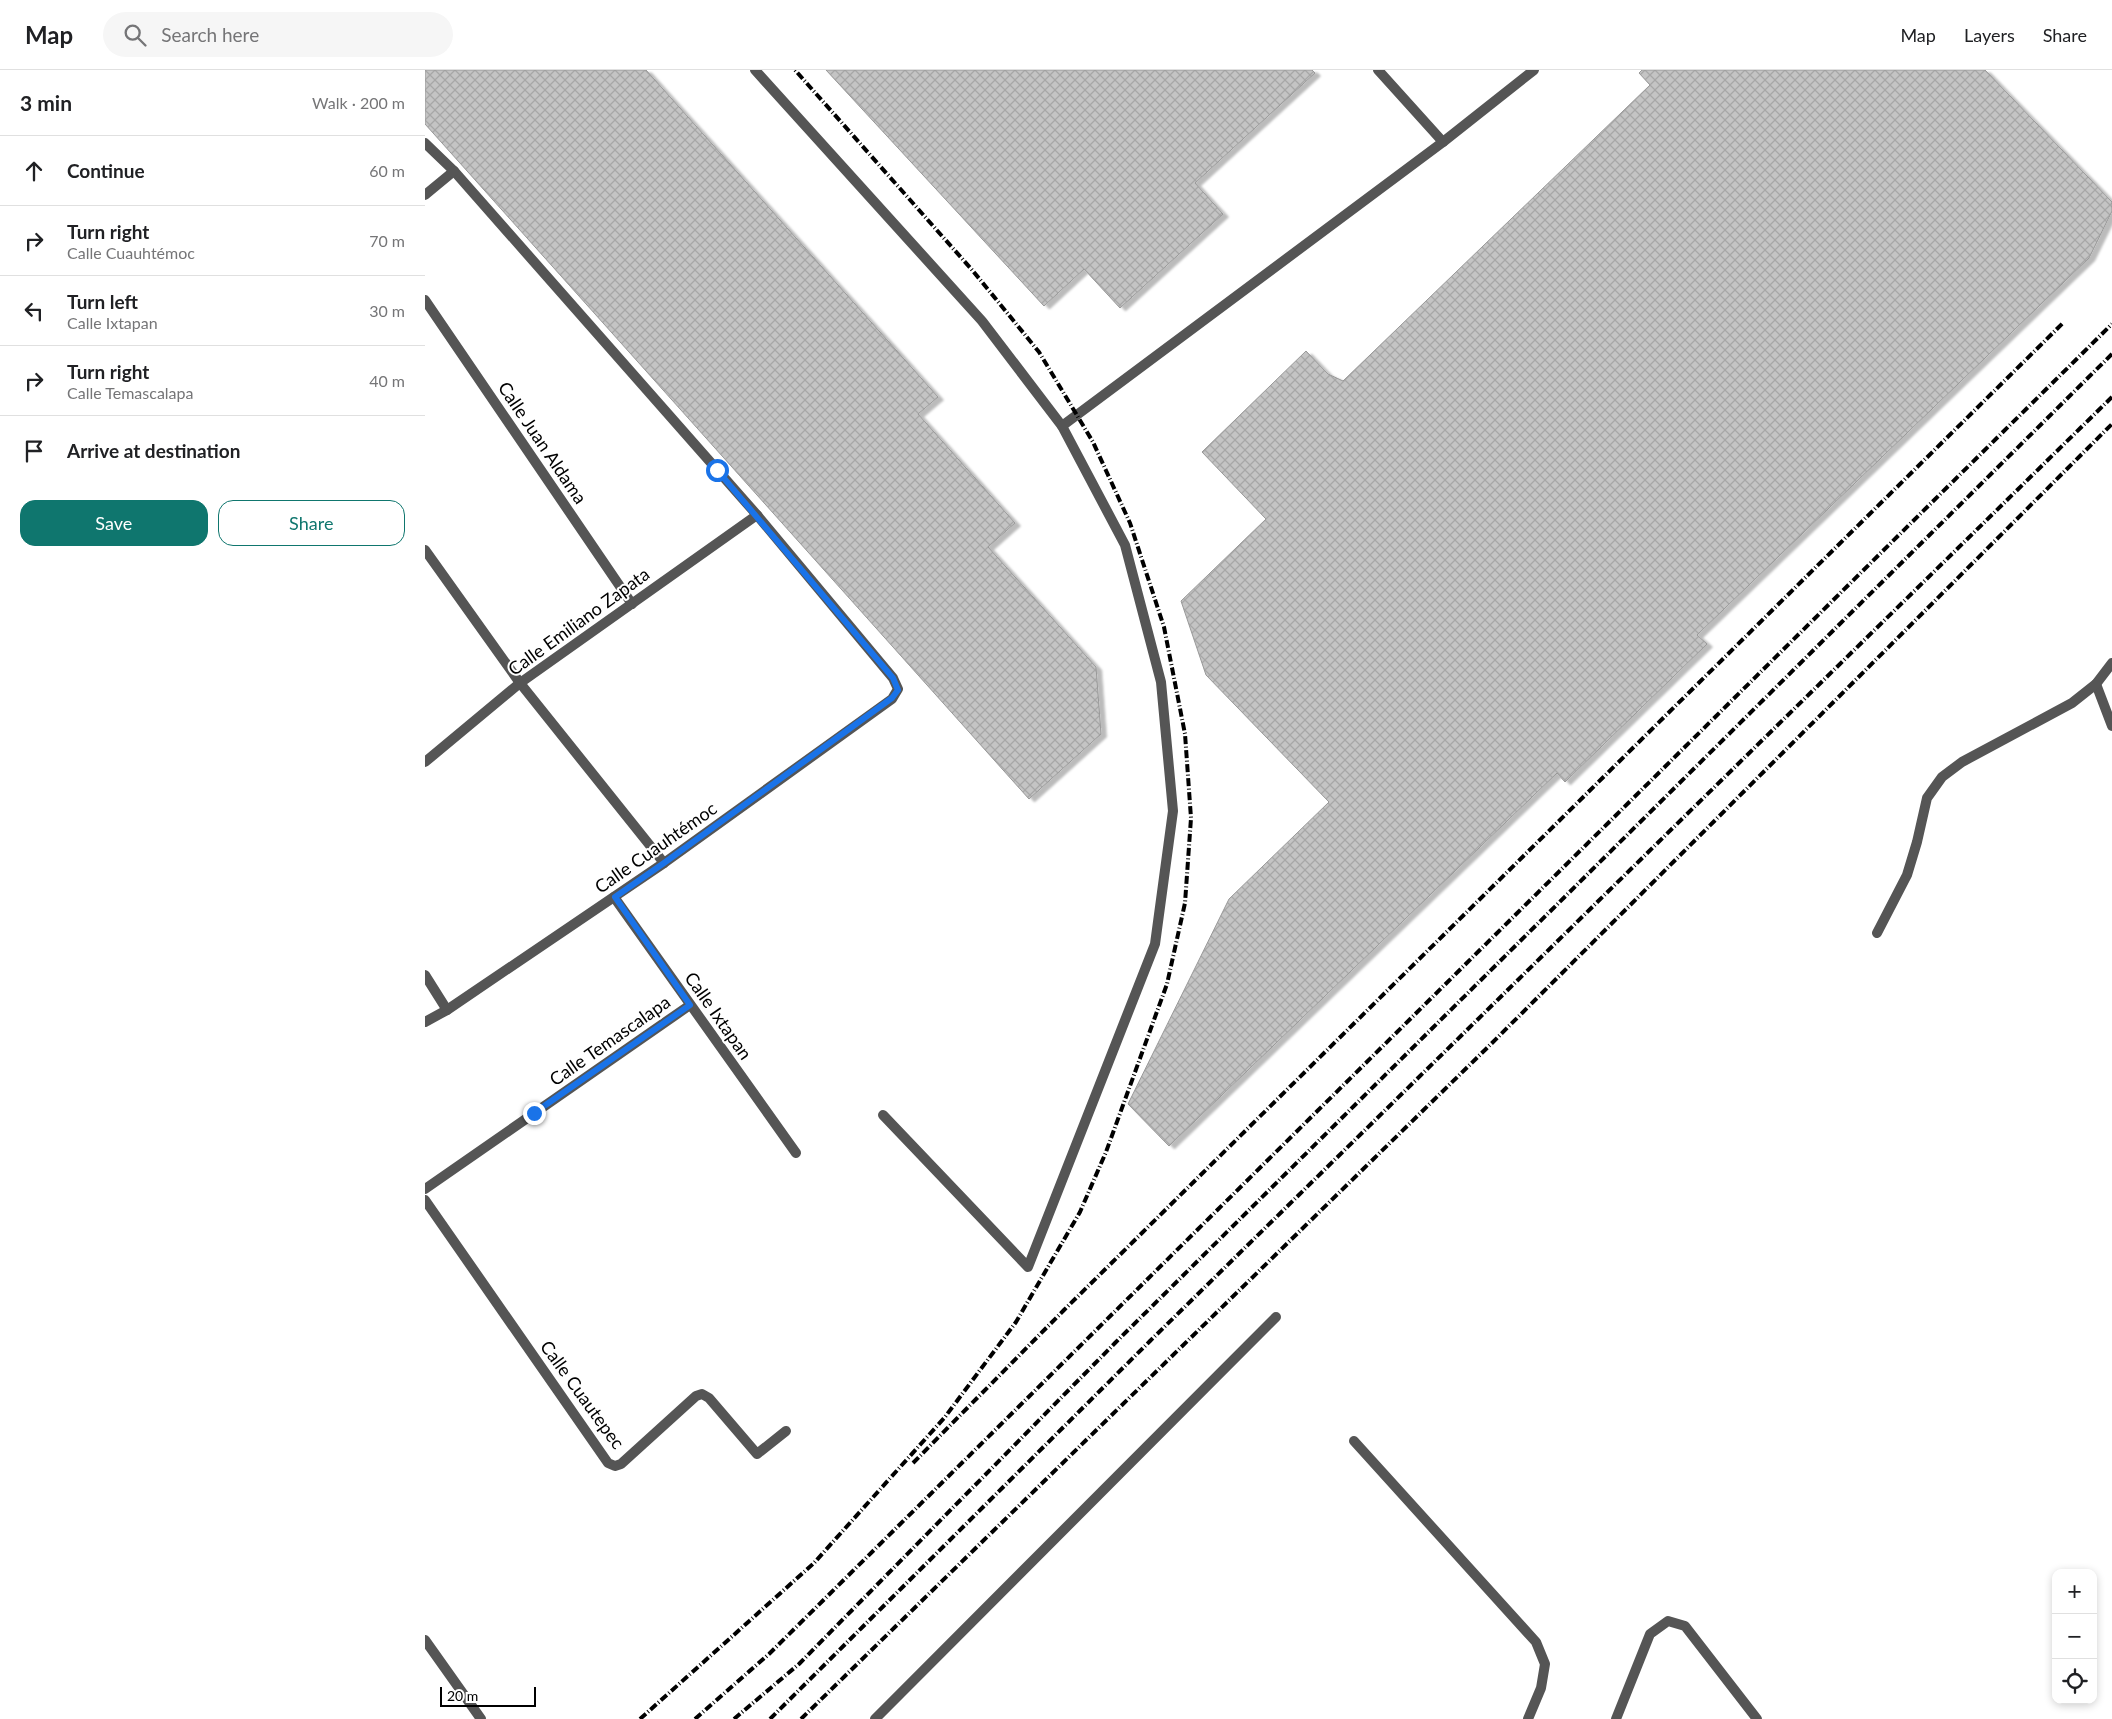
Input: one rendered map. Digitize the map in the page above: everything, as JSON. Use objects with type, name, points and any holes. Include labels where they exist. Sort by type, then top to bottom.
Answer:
[{"type":"street","points":[[755,70],[982,321],[1062,426],[1125,546],[1161,682],[1173,811],[1155,944],[1028,1267],[883,1115]]},
{"type":"street","points":[[1378,70],[1443,142]]},
{"type":"street","points":[[1062,426],[1443,142],[1534,70]]},
{"type":"street","points":[[425,143],[454,171],[757,515]]},
{"type":"street","points":[[425,195],[454,171]]},
{"type":"street","name":"Calle Juan Aldama","points":[[425,300],[632,604]]},
{"type":"street","name":"Calle Emiliano Zapata","points":[[425,762],[520,683],[757,515]]},
{"type":"street","name":"Calle Cuauhtémoc","points":[[425,1022],[447,1010],[664,863],[892,698],[898,690],[893,678],[757,515]]},
{"type":"street","points":[[425,550],[520,683],[664,863]]},
{"type":"street","points":[[1877,933],[1907,875],[1927,798],[1942,777],[1962,762],[2072,703],[2096,684],[2112,664]]},
{"type":"street","points":[[2096,684],[2112,726]]},
{"type":"street","name":"Calle Ixtapan","points":[[615,897],[797,1153]]},
{"type":"street","points":[[425,975],[447,1010]]},
{"type":"street","name":"Calle Temascalapa","points":[[425,1189],[690,1005]]},
{"type":"street","name":"Calle Cuautepec","points":[[425,1200],[608,1463],[615,1466],[621,1464],[696,1396],[702,1394],[709,1398],[757,1454],[786,1431]]},
{"type":"street","points":[[875,1719],[1276,1317]]},
{"type":"street","points":[[1354,1441],[1536,1642],[1545,1664],[1541,1688],[1528,1719]]},
{"type":"street","points":[[1616,1719],[1650,1634],[1668,1622],[1685,1626],[1757,1719]]},
{"type":"street","points":[[425,1640],[481,1719]]},
{"type":"building","points":[[425,70],[646,70],[938,397],[918,414],[1015,523],[988,547],[1096,667],[1101,734],[1029,799],[425,124]]},
{"type":"building","points":[[826,70],[1312,70],[1315,73],[1195,183],[1223,214],[1120,308],[1084,269],[1044,306]]},
{"type":"building","points":[[1642,70],[1985,70],[2112,202],[2112,211],[2089,258],[1697,635],[1707,644],[1565,782],[1557,773],[1169,1146],[1128,1104],[1229,899],[1329,802],[1206,675],[1181,601],[1266,519],[1202,452],[1306,351],[1328,374],[1343,381],[1650,85],[1639,73]]},
{"type":"railway","points":[[640,1719],[814,1563],[945,1417],[1016,1322],[1080,1212],[1106,1152],[1167,984],[1185,903],[1191,818],[1185,734],[1164,627],[1130,523],[1093,442],[1039,352],[973,271],[795,70]]},
{"type":"railway","points":[[913,1463],[1064,1310],[2063,323]]},
{"type":"railway","points":[[695,1719],[769,1654],[2112,324]]},
{"type":"railway","points":[[734,1719],[799,1664],[1115,1343],[2112,354]]},
{"type":"railway","points":[[770,1719],[1150,1341],[2112,397]]},
{"type":"railway","points":[[801,1719],[1489,1046],[2112,424]]},
{"type":"route","points":[[534,1113],[690,1005],[615,897],[892,698],[898,690],[893,678],[717,470]]}]
